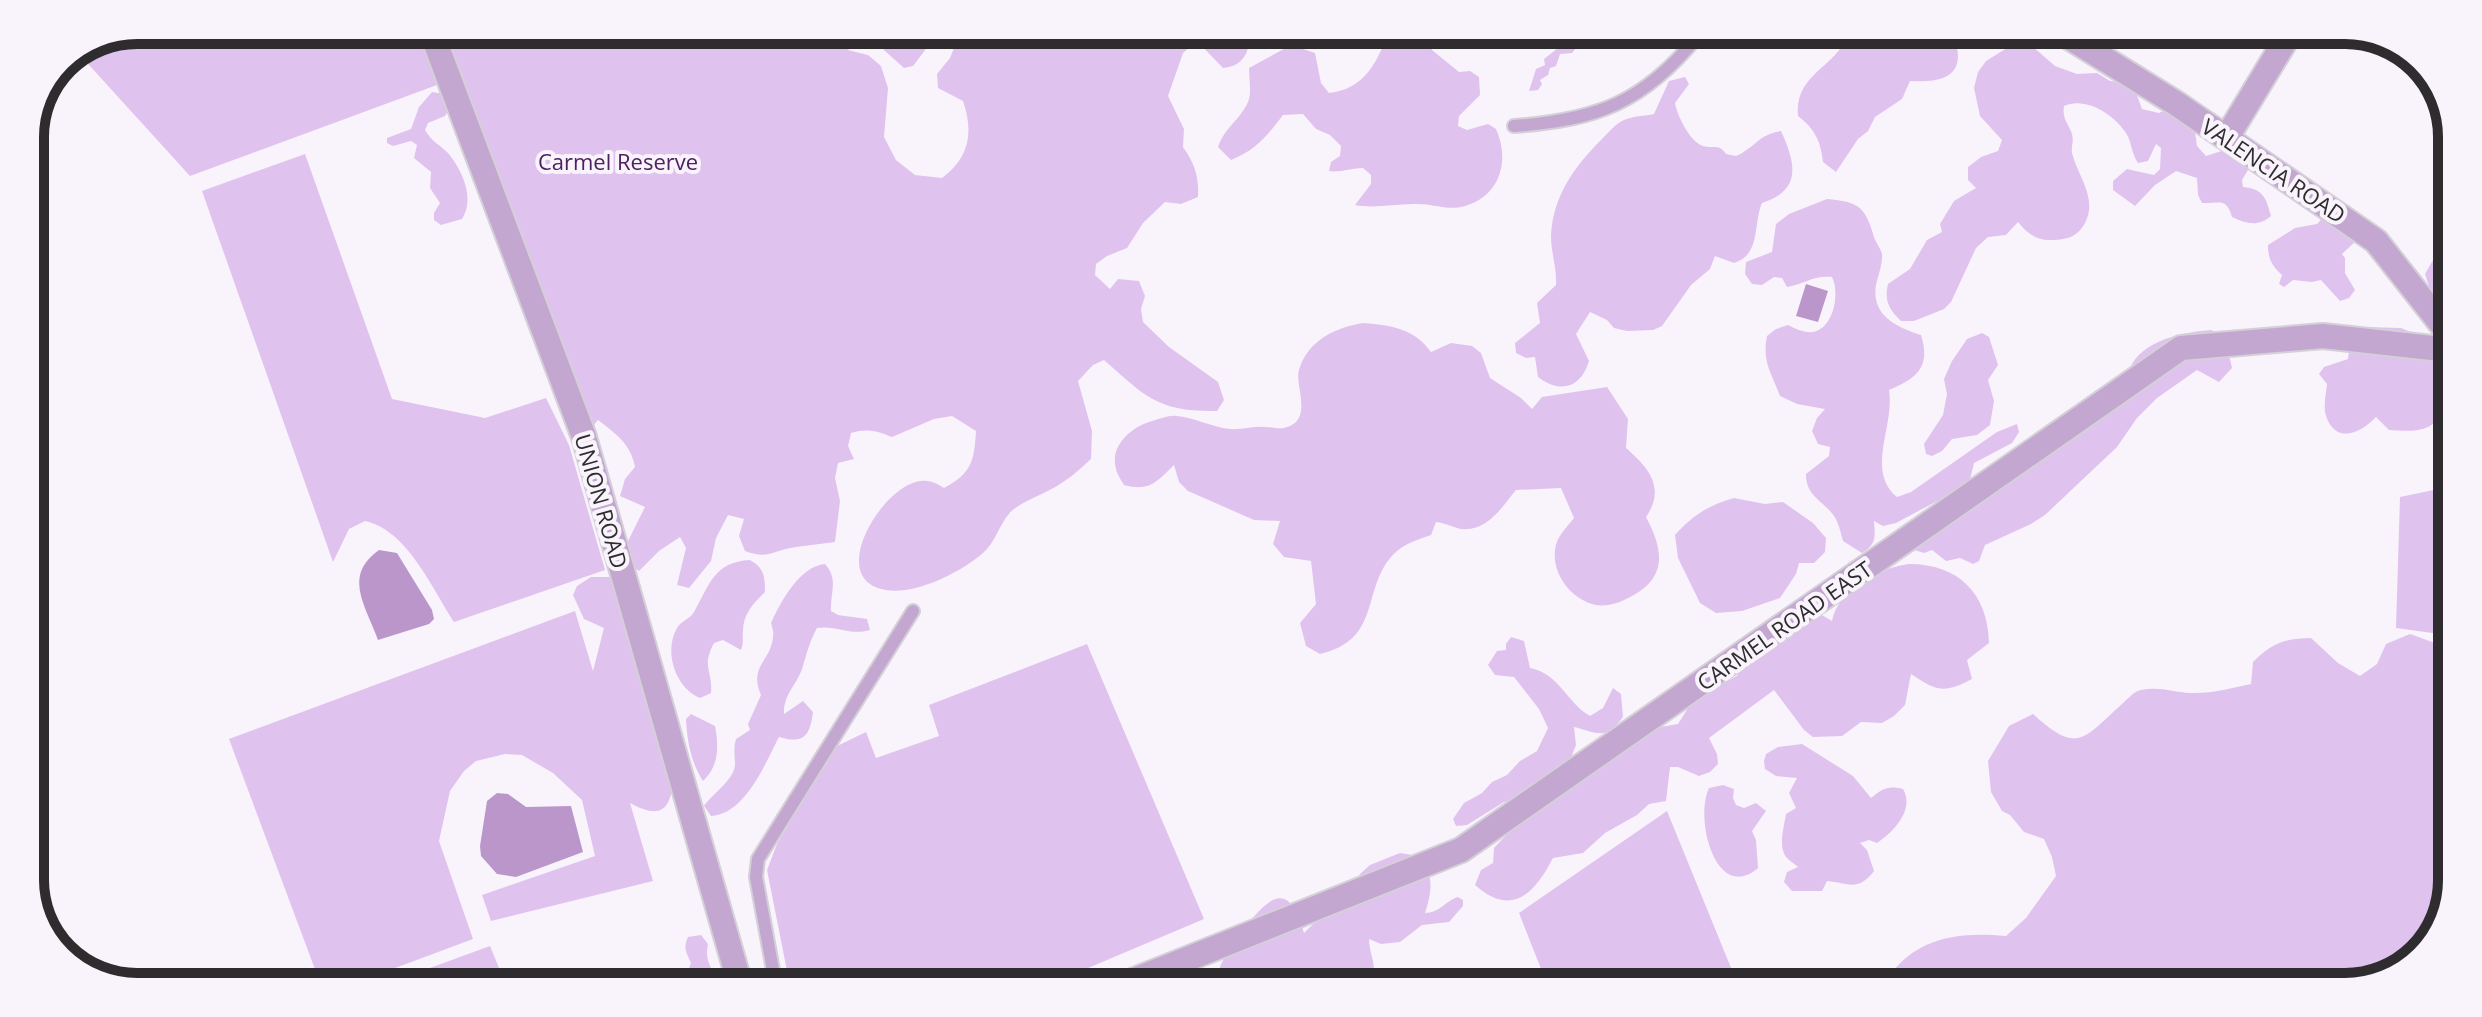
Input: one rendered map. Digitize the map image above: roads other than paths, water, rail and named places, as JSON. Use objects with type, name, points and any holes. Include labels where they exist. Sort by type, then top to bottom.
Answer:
[{"type":"street","name":"UNION ROAD","points":[[436,44],[584,437],[737,973]]},
{"type":"street","name":"VALENCIA ROAD","points":[[2080,44],[2227,137],[2376,241],[2438,320]]},
{"type":"street","points":[[2227,137],[2283,44]]},
{"type":"street","name":"CARMEL ROAD EAST","points":[[1152,973],[1461,850],[2181,348],[2323,336],[2438,349]]},
{"type":"lane","points":[[1514,126],[1593,115],[1623,103],[1654,80],[1690,44]]},
{"type":"lane","points":[[774,973],[756,877],[758,859],[913,611]]},
{"type":"park label","name":"Carmel Reserve","points":[[618,161]]}]
